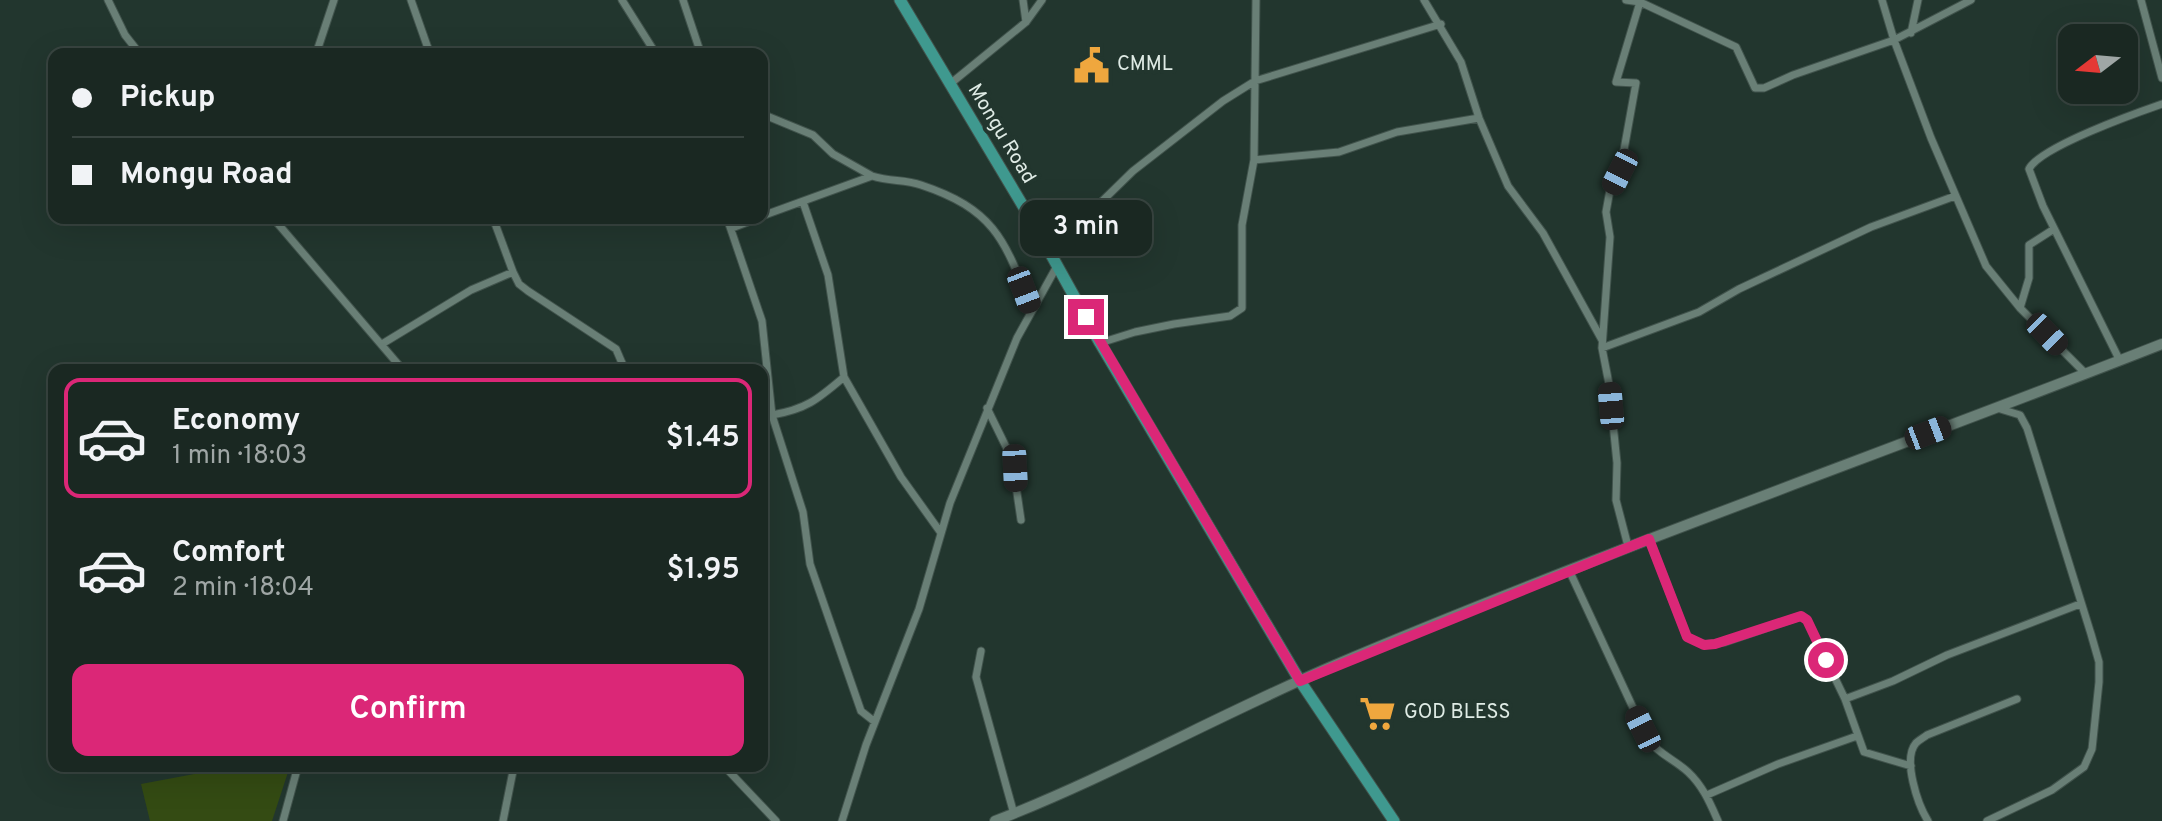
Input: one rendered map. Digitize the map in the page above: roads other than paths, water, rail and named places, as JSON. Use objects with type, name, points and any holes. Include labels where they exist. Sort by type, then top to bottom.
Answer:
[{"type":"main road","name":"Mongu Road","points":[[900,0],[1300,681],[1394,821]]},
{"type":"main road","points":[[995,821],[1300,681],[1569,570],[2162,344]]},
{"type":"street","points":[[108,0],[125,35],[135,48]]},
{"type":"street","points":[[318,48],[334,0]]},
{"type":"street","points":[[411,0],[428,48]]},
{"type":"street","points":[[622,0],[652,48]]},
{"type":"street","points":[[683,0],[699,48]]},
{"type":"street","points":[[1023,0],[1026,22]]},
{"type":"street","points":[[950,84],[1026,22],[1042,0]]},
{"type":"street","points":[[1100,343],[1174,324],[1230,316],[1242,308],[1242,225],[1254,160],[1256,0]]},
{"type":"street","points":[[1424,0],[1461,62],[1479,118],[1508,186],[1543,233],[1602,344]]},
{"type":"street","points":[[1626,0],[1640,2],[1736,47],[1755,88],[1764,88],[1894,40],[1971,0]]},
{"type":"street","points":[[1882,0],[1894,40],[1986,266],[2020,308],[2085,373]]},
{"type":"street","points":[[1911,33],[1918,0]]},
{"type":"street","points":[[2141,0],[2162,78]]},
{"type":"street","points":[[1628,546],[1616,500],[1617,463],[1602,344],[1610,237],[1606,212],[1610,190],[1620,172],[1636,83],[1616,82],[1640,2]]},
{"type":"street","points":[[1038,231],[1091,212],[1133,171],[1223,101],[1255,81],[1441,24]]},
{"type":"street","points":[[2120,361],[2054,229],[2030,173],[2033,163],[2080,137],[2162,104]]},
{"type":"street","points":[[768,116],[813,135],[833,154],[872,176],[885,181],[920,184],[953,197],[981,214],[1006,246],[1032,310]]},
{"type":"street","points":[[1254,160],[1339,152],[1397,132],[1479,118]]},
{"type":"street","points":[[768,214],[872,176]]},
{"type":"street","points":[[1602,344],[1699,312],[1739,289],[1871,227],[1955,196]]},
{"type":"street","points":[[803,202],[828,275],[844,377],[901,477],[941,533]]},
{"type":"street","points":[[278,224],[398,364]]},
{"type":"street","points":[[495,224],[519,284],[616,349],[622,364]]},
{"type":"street","points":[[730,224],[741,263],[756,298],[767,364]]},
{"type":"street","points":[[732,228],[742,224]]},
{"type":"street","points":[[2020,308],[2029,278],[2029,245],[2054,229]]},
{"type":"street","points":[[842,821],[875,722],[919,609],[950,503],[987,408],[1032,310],[1057,266]]},
{"type":"street","points":[[382,344],[471,290],[513,272]]},
{"type":"street","points":[[768,377],[772,415],[803,512],[810,564],[861,711],[875,722]]},
{"type":"street","points":[[772,415],[798,410],[821,397],[844,377]]},
{"type":"street","points":[[987,408],[1012,459],[1021,520]]},
{"type":"street","points":[[1987,821],[2052,790],[2084,767],[2092,749],[2099,662],[2024,420],[2020,415],[1997,408]]},
{"type":"street","points":[[1649,539],[1687,637],[1704,645],[1715,644],[1801,616],[1807,620],[1845,699],[1864,752],[1911,766]]},
{"type":"street","points":[[1569,570],[1648,740],[1687,771],[1707,795],[1718,821]]},
{"type":"street","points":[[1845,699],[1893,681],[1947,655],[2080,604]]},
{"type":"street","points":[[981,651],[976,677],[1014,814]]},
{"type":"street","points":[[1928,821],[1915,791],[1911,754],[1915,743],[1927,735],[2017,699]]},
{"type":"street","points":[[1707,795],[1778,764],[1857,736]]},
{"type":"street","points":[[283,821],[296,772]]},
{"type":"street","points":[[503,821],[513,772]]},
{"type":"street","points":[[730,772],[776,821]]},
{"type":"place","name":"CMML","points":[[1091,65]]},
{"type":"place","name":"GOD BLESS","points":[[1378,713]]}]
